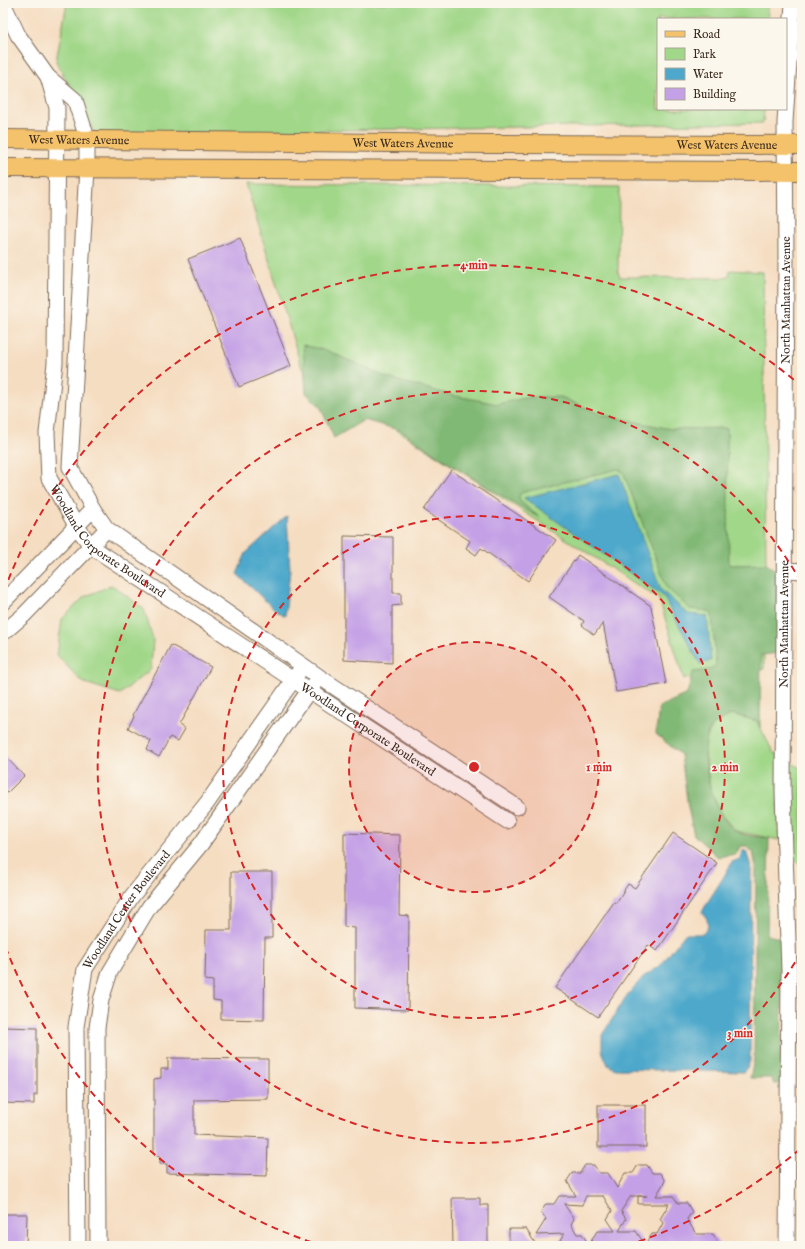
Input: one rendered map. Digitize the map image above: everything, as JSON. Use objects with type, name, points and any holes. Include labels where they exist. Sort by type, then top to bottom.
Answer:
[{"type":"main road","name":"West Waters Avenue","points":[[3,139],[86,138],[487,144],[794,145]]},
{"type":"main road","points":[[3,168],[802,171]]},
{"type":"street","points":[[3,3],[18,36],[48,77]]},
{"type":"street","name":"North Manhattan Avenue","points":[[788,1246],[789,971],[783,792],[786,570],[786,258],[784,171],[794,145],[793,3]]},
{"type":"street","name":"Woodland Corporate Boulevard","points":[[48,77],[75,100],[86,138],[87,168],[70,467],[93,509],[107,529],[318,676],[517,807]]},
{"type":"street","name":"Woodland Corporate Boulevard","points":[[48,77],[57,108],[55,363],[47,433],[49,478],[76,527],[92,547],[507,821]]},
{"type":"street","points":[[55,363],[76,364]]},
{"type":"street","points":[[3,602],[93,509]]},
{"type":"street","points":[[3,633],[24,615],[92,547],[107,529]]},
{"type":"street","points":[[786,570],[802,571]]},
{"type":"street","name":"Woodland Center Boulevard","points":[[78,1246],[76,1027],[85,969],[132,896],[207,803],[302,665]]},
{"type":"street","name":"Woodland Center Boulevard","points":[[98,1246],[97,1028],[101,1000],[110,972],[149,907],[187,860],[310,691],[318,676]]},
{"type":"street","points":[[171,848],[187,860]]},
{"type":"street","points":[[76,1027],[97,1028]]},
{"type":"green space","points":[[67,3],[768,3],[768,18],[657,18],[657,110],[764,110],[763,123],[95,134],[56,61]]},
{"type":"green space","points":[[246,184],[619,187],[618,272],[620,277],[725,278],[729,276],[730,270],[763,272],[766,564],[763,565],[764,669],[684,679],[659,599],[302,369]]},
{"type":"green space","points":[[303,345],[328,351],[388,378],[451,395],[498,404],[529,397],[561,397],[602,415],[671,429],[727,428],[729,565],[766,564],[780,573],[779,653],[761,655],[760,728],[757,721],[732,714],[715,723],[711,727],[707,737],[705,751],[706,766],[714,798],[727,823],[736,831],[743,834],[769,838],[767,935],[783,939],[781,1084],[774,1084],[771,1078],[750,1078],[754,1060],[756,867],[753,851],[750,851],[747,846],[740,846],[736,854],[718,857],[694,835],[688,807],[681,755],[656,734],[659,707],[687,694],[693,672],[704,671],[716,666],[712,615],[708,611],[690,609],[667,588],[623,472],[618,469],[521,493],[519,497],[520,501],[540,518],[456,468],[402,431],[364,420],[334,438],[320,406],[306,393]]},
{"type":"green space","points":[[112,585],[144,609],[153,639],[151,669],[120,694],[82,682],[57,655],[62,619],[84,597]]},
{"type":"green space","points":[[732,714],[757,721],[773,752],[778,755],[779,840],[736,831],[720,814],[710,787],[704,746],[712,726]]},
{"type":"green space","points":[[789,761],[802,769],[802,866],[790,854]]},
{"type":"water","points":[[619,474],[661,590],[688,614],[707,616],[711,661],[700,664],[663,596],[524,498]]},
{"type":"water","points":[[287,516],[290,570],[285,616],[272,607],[237,574],[246,553]]},
{"type":"water","points":[[742,851],[746,851],[751,867],[750,1060],[748,1067],[743,1072],[616,1069],[608,1065],[602,1051],[602,1035],[625,998],[643,977],[660,966],[685,934],[703,934],[708,927],[707,919],[702,912],[732,862],[740,859]]},
{"type":"building","points":[[240,238],[291,366],[239,387],[188,259]]},
{"type":"building","points":[[451,470],[556,540],[528,581],[481,548],[476,555],[466,548],[470,541],[424,510]]},
{"type":"building","points":[[344,536],[393,537],[393,593],[401,593],[401,605],[392,606],[392,663],[344,660]]},
{"type":"building","points":[[578,555],[651,606],[666,684],[616,692],[603,623],[594,635],[582,625],[584,621],[549,597]]},
{"type":"building","points":[[171,645],[211,667],[179,725],[185,729],[178,741],[170,737],[159,757],[147,750],[151,741],[128,728],[134,716],[133,715]]},
{"type":"building","points":[[3,754],[24,776],[3,797]]},
{"type":"building","points":[[344,833],[400,835],[399,915],[409,916],[408,1010],[355,1008],[355,928],[344,927]]},
{"type":"building","points":[[673,833],[717,863],[657,951],[648,945],[598,1017],[555,988],[614,902],[616,903],[628,884],[635,888]]},
{"type":"building","points":[[231,872],[272,872],[272,938],[265,938],[264,1020],[221,1019],[221,1001],[213,1000],[213,981],[205,980],[206,930],[231,930]]},
{"type":"building","points":[[3,1027],[37,1028],[37,1095],[34,1095],[34,1104],[3,1103]]},
{"type":"building","points":[[168,1058],[268,1059],[268,1099],[194,1100],[194,1135],[268,1138],[267,1176],[167,1173],[167,1164],[160,1164],[160,1156],[154,1155],[154,1079],[161,1078],[161,1069],[168,1069]]},
{"type":"building","points":[[598,1105],[646,1105],[646,1147],[598,1147]]},
{"type":"building","points":[[585,1165],[594,1165],[599,1173],[608,1173],[617,1188],[625,1173],[633,1173],[638,1165],[647,1165],[652,1173],[660,1173],[665,1181],[656,1196],[673,1196],[678,1203],[687,1203],[692,1212],[687,1219],[696,1234],[713,1234],[720,1246],[557,1246],[564,1234],[536,1235],[546,1219],[541,1212],[546,1204],[554,1204],[559,1196],[576,1196],[567,1181],[572,1173],[580,1173]],"holes":[[[586,1196],[603,1196],[612,1211],[607,1219],[615,1231],[597,1231],[589,1245],[582,1234],[577,1234],[571,1224],[574,1219],[564,1204],[582,1205]],[[631,1196],[638,1196],[638,1204],[669,1204],[660,1219],[663,1223],[657,1234],[652,1234],[645,1245],[636,1231],[619,1231],[626,1219],[621,1211]]]},
{"type":"building","points":[[452,1198],[480,1198],[480,1205],[488,1205],[488,1246],[453,1246]]},
{"type":"building","points":[[3,1214],[27,1214],[26,1246],[3,1246]]},
{"type":"building","points":[[509,1229],[526,1229],[537,1246],[509,1246]]}]
